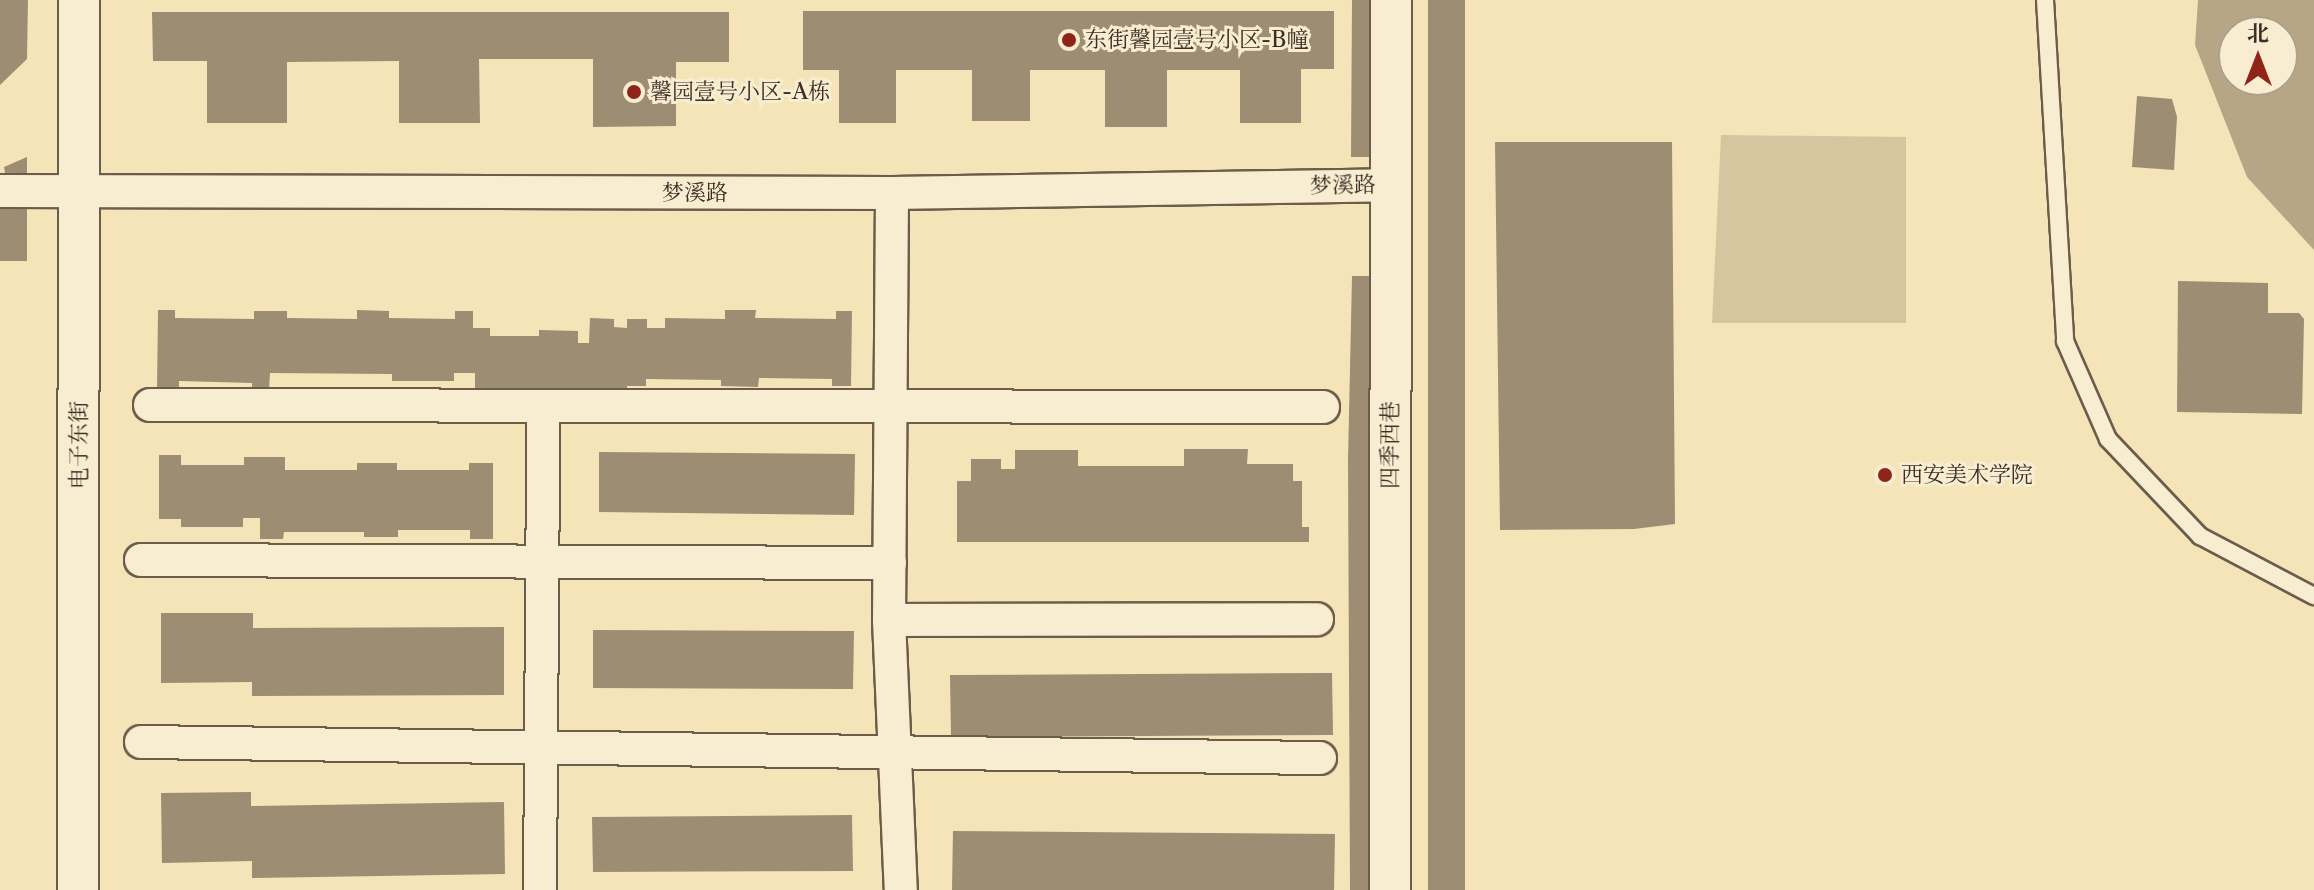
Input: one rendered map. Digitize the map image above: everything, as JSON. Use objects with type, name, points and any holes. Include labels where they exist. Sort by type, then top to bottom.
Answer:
[{"type":"street","name":"电子东街","points":[[78,890],[79,0]]},
{"type":"street","name":"四季西巷","points":[[1390,890],[1391,0]]},
{"type":"street","name":"梦溪路","points":[[0,191],[892,193],[1390,185]]},
{"type":"street","points":[[892,193],[889,620],[901,890]]},
{"type":"street","points":[[150,405],[1323,407]]},
{"type":"street","points":[[540,890],[543,407]]},
{"type":"street","points":[[141,560],[890,563]]},
{"type":"street","points":[[889,620],[1317,619]]},
{"type":"street","points":[[141,742],[543,745],[1320,758]]},
{"type":"lane","points":[[2045,0],[2065,341],[2108,439],[2200,536],[2314,596]]},
{"type":"shaded area","points":[[2198,0],[2314,0],[2314,250],[2247,177],[2195,45]]},
{"type":"shaded area","points":[[1721,135],[1906,137],[1906,323],[1712,323]]},
{"type":"building","points":[[0,0],[28,0],[27,59],[0,85]]},
{"type":"building","points":[[1352,0],[1387,0],[1387,157],[1351,157]]},
{"type":"building","points":[[1428,0],[1465,0],[1465,890],[1428,890]]},
{"type":"building","name":"东街馨园壹号小区-B幢","points":[[803,11],[1334,11],[1334,69],[1301,69],[1301,123],[1240,123],[1240,70],[1167,70],[1167,127],[1105,127],[1105,70],[1030,70],[1030,121],[972,121],[972,70],[896,70],[896,123],[839,123],[839,70],[803,70]]},
{"type":"building","name":"馨园壹号小区-A栋","points":[[152,12],[729,12],[729,62],[676,62],[676,126],[593,127],[593,59],[479,59],[480,123],[399,123],[399,61],[287,62],[287,123],[207,123],[207,61],[153,61]]},
{"type":"building","points":[[2137,96],[2172,99],[2177,117],[2174,170],[2132,167]]},
{"type":"building","points":[[1495,142],[1672,142],[1675,524],[1634,529],[1500,530]]},
{"type":"building","points":[[27,157],[27,261],[0,261],[0,174],[5,173],[4,167]]},
{"type":"building","points":[[1352,276],[1386,276],[1386,890],[1350,890],[1348,460]]},
{"type":"building","points":[[2178,281],[2268,283],[2268,313],[2299,313],[2304,319],[2302,414],[2177,412]]},
{"type":"building","points":[[158,310],[175,310],[175,318],[254,319],[254,311],[287,311],[287,318],[357,319],[357,310],[389,311],[389,318],[455,319],[455,311],[473,311],[473,328],[490,328],[490,336],[539,336],[539,330],[578,331],[578,343],[589,343],[590,318],[614,319],[614,327],[627,328],[627,319],[647,319],[647,328],[665,328],[665,318],[725,319],[725,310],[756,310],[755,318],[836,319],[836,311],[852,311],[851,386],[832,386],[832,379],[759,378],[758,387],[721,386],[721,380],[646,379],[646,386],[627,386],[627,393],[475,393],[475,373],[454,373],[454,381],[392,381],[392,374],[270,373],[269,390],[252,389],[252,383],[179,381],[179,390],[157,389]]},
{"type":"building","points":[[1184,449],[1248,449],[1247,464],[1293,464],[1293,481],[1302,481],[1302,527],[1309,527],[1309,542],[957,542],[957,481],[971,481],[971,459],[1001,459],[1001,469],[1015,469],[1015,450],[1078,450],[1078,466],[1184,466]]},
{"type":"building","points":[[599,452],[855,454],[854,515],[599,512]]},
{"type":"building","points":[[159,455],[181,455],[181,465],[244,465],[244,457],[285,457],[285,470],[357,470],[357,463],[397,463],[397,470],[469,470],[469,463],[493,463],[493,539],[470,539],[470,530],[398,530],[398,537],[364,537],[364,532],[284,532],[283,539],[260,539],[260,518],[243,518],[243,527],[181,527],[181,519],[159,519]]},
{"type":"building","points":[[161,613],[253,613],[253,628],[504,627],[504,695],[252,696],[252,682],[161,683]]},
{"type":"building","points":[[593,630],[854,631],[853,689],[593,688]]},
{"type":"building","points":[[1332,673],[1333,735],[951,737],[950,675]]},
{"type":"building","points":[[251,792],[251,806],[504,802],[505,874],[252,878],[252,861],[162,863],[161,793]]},
{"type":"building","points":[[852,815],[853,871],[593,872],[592,817]]},
{"type":"building","points":[[953,831],[1335,834],[1334,890],[952,890]]},
{"type":"place","name":"东街馨园壹号小区-B幢","points":[[1069,40]]},
{"type":"place","name":"馨园壹号小区-A栋","points":[[634,92]]},
{"type":"place","name":"西安美术学院","points":[[1885,475]]}]
